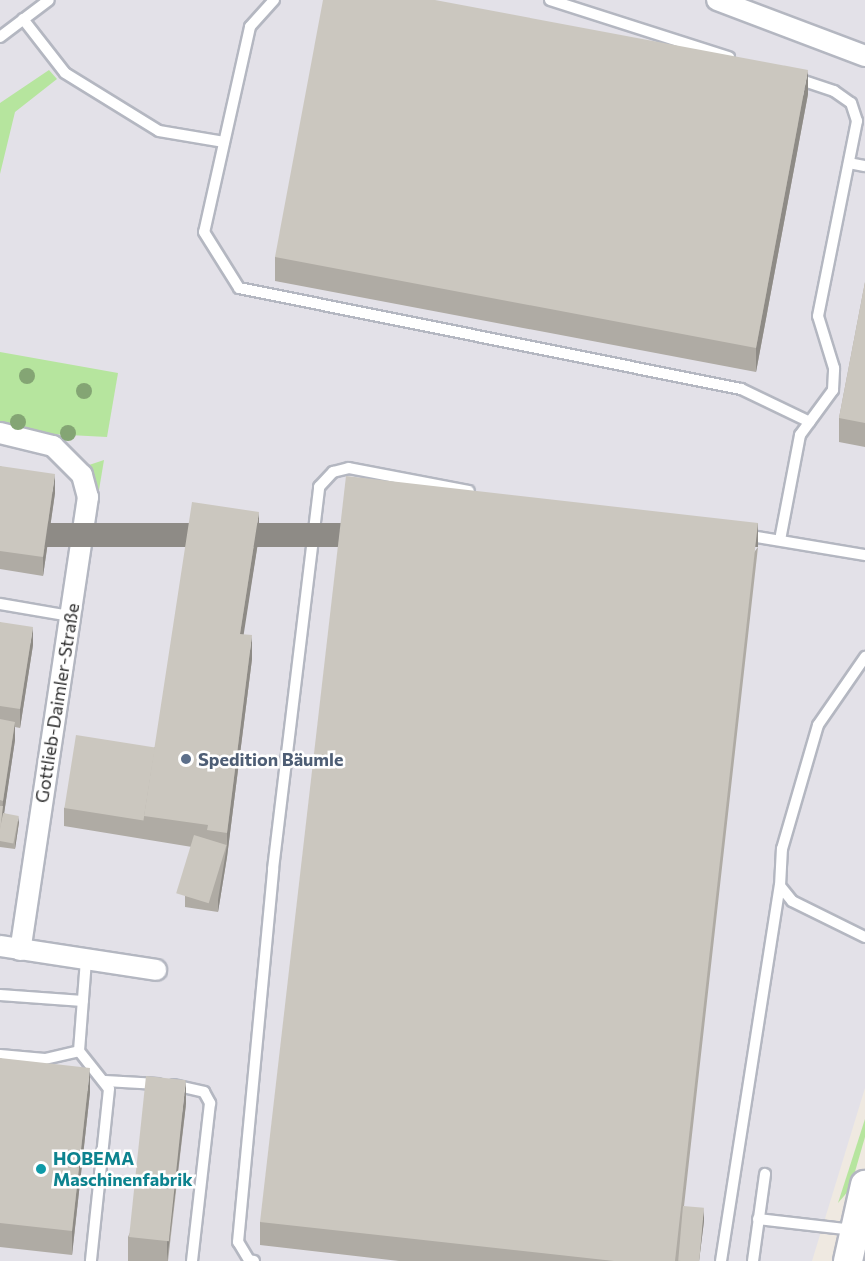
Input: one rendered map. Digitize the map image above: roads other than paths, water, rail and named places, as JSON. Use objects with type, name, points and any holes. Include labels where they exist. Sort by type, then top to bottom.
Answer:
[{"type":"street","points":[[717,0],[865,56]]},
{"type":"street","name":"Gottlieb-Daimler-Straße","points":[[0,434],[53,446],[70,460],[82,475],[88,497],[20,950]]},
{"type":"street","points":[[0,946],[156,970]]},
{"type":"street","points":[[848,1261],[865,1185]]},
{"type":"lane","points":[[0,37],[49,0]]},
{"type":"lane","points":[[274,0],[250,27],[204,232],[239,288],[741,389],[810,423]]},
{"type":"lane","points":[[550,0],[743,62]]},
{"type":"lane","points":[[23,19],[65,73],[159,131],[224,142]]},
{"type":"lane","points":[[778,72],[834,91],[851,103],[857,121],[818,316],[834,368],[833,390],[800,435],[780,540]]},
{"type":"lane","points":[[849,163],[865,166]]},
{"type":"lane","points":[[254,1261],[238,1242],[273,869],[319,487],[333,472],[349,468],[482,494]]},
{"type":"lane","points":[[734,533],[865,555]]},
{"type":"lane","points":[[0,604],[70,616]]},
{"type":"lane","points":[[721,1261],[780,886],[782,849],[818,725],[865,657]]},
{"type":"lane","points":[[780,886],[792,901],[865,937]]},
{"type":"lane","points":[[86,960],[79,1051],[105,1081],[109,1089],[91,1261]]},
{"type":"lane","points":[[0,995],[83,1001]]},
{"type":"lane","points":[[0,1055],[45,1059],[79,1051]]},
{"type":"lane","points":[[105,1081],[126,1079],[189,1087],[208,1097],[192,1261]]},
{"type":"lane","points":[[753,1261],[765,1174]]},
{"type":"lane","points":[[758,1219],[854,1230]]},
{"type":"place","name":"Spedition Bäumle","points":[[186,759]]},
{"type":"place","name":"HOBEMA Maschinenfabrik","points":[[41,1169]]}]
